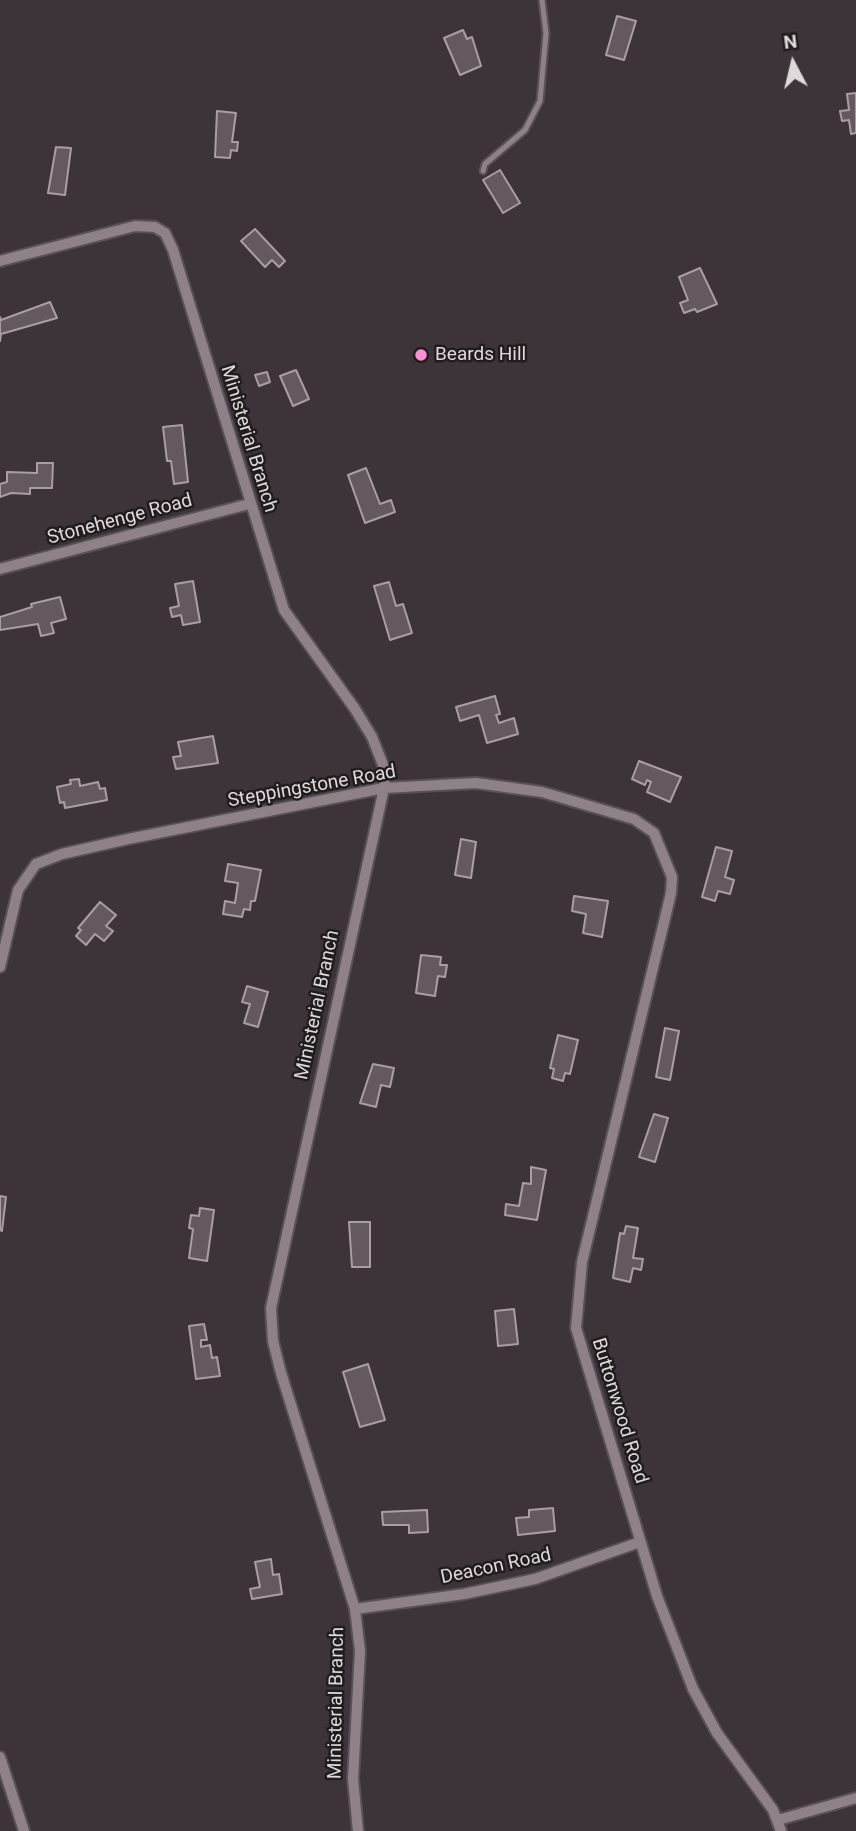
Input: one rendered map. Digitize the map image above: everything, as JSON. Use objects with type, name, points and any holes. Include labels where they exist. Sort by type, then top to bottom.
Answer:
[{"type":"street","name":"Ministerial Branch","points":[[0,261],[113,230],[155,227],[164,233],[173,250],[249,504],[284,610],[372,737],[385,770],[384,788],[271,1308],[273,1341],[281,1373],[355,1609],[360,1651],[353,1779],[358,1831]]},
{"type":"street","name":"Stonehenge Road","points":[[0,569],[249,504]]},
{"type":"street","name":"Steppingstone Road","points":[[0,967],[18,890],[36,864],[62,854],[128,839],[384,788],[476,783],[525,788],[642,823],[654,833],[662,851]]},
{"type":"street","name":"Buttonwood Road","points":[[662,851],[672,877],[671,893],[582,1262],[576,1328],[657,1597],[699,1704],[779,1825]]},
{"type":"street","name":"Deacon Road","points":[[355,1609],[464,1594],[536,1579],[640,1542]]},
{"type":"street","points":[[0,1757],[24,1831]]},
{"type":"street","points":[[779,1825],[856,1798]]},
{"type":"lane","points":[[483,170],[485,164],[525,130],[540,101],[546,33],[542,0]]},
{"type":"building","points":[[617,16],[636,21],[624,60],[606,55]]},
{"type":"building","points":[[463,30],[467,39],[472,37],[481,66],[460,75],[444,38]]},
{"type":"building","points":[[856,93],[856,133],[851,134],[849,120],[842,121],[840,111],[849,110],[847,94]]},
{"type":"building","points":[[217,111],[236,113],[232,142],[238,142],[237,151],[231,150],[230,158],[215,157]]},
{"type":"building","points":[[56,147],[71,148],[65,195],[48,193]]},
{"type":"building","points":[[500,170],[520,203],[503,213],[483,180]]},
{"type":"building","points":[[255,229],[285,261],[279,267],[272,260],[265,267],[241,241]]},
{"type":"building","points":[[700,268],[717,304],[697,312],[695,309],[684,313],[680,303],[688,300],[679,277]]},
{"type":"building","points":[[50,302],[57,318],[1,334],[0,341],[0,317],[1,320]]},
{"type":"building","points":[[296,370],[309,399],[293,406],[280,376]]},
{"type":"building","points":[[267,372],[270,382],[259,386],[255,375]]},
{"type":"building","points":[[182,425],[188,482],[174,484],[171,461],[167,461],[163,427]]},
{"type":"building","points":[[37,463],[53,463],[52,488],[30,488],[30,494],[11,493],[0,497],[0,484],[7,482],[7,472],[37,473]]},
{"type":"building","points":[[366,468],[380,504],[391,500],[395,512],[365,523],[348,475]]},
{"type":"building","points":[[193,581],[200,622],[183,625],[181,615],[172,617],[170,608],[179,606],[175,584]]},
{"type":"building","points":[[389,582],[396,606],[403,604],[412,633],[390,640],[374,586]]},
{"type":"building","points":[[60,597],[66,619],[51,623],[54,633],[41,636],[38,624],[0,630],[0,617],[32,607],[31,604]]},
{"type":"building","points":[[495,696],[500,714],[496,715],[499,723],[514,718],[518,734],[487,743],[479,715],[460,721],[456,707]]},
{"type":"building","points":[[213,736],[218,763],[176,769],[173,757],[181,756],[178,742]]},
{"type":"building","points":[[639,761],[681,777],[670,802],[647,792],[651,782],[647,780],[645,785],[632,779]]},
{"type":"building","points":[[79,779],[80,786],[98,782],[100,789],[105,788],[107,800],[65,808],[64,802],[60,803],[57,787],[71,784],[70,780]]},
{"type":"building","points":[[461,839],[476,842],[471,878],[455,875]]},
{"type":"building","points":[[716,847],[732,851],[725,877],[734,880],[730,894],[718,891],[715,901],[702,897]]},
{"type":"building","points":[[228,864],[261,870],[255,901],[251,901],[250,910],[244,909],[242,917],[223,914],[225,901],[235,903],[238,883],[225,881]]},
{"type":"building","points":[[574,896],[608,901],[602,937],[583,933],[586,914],[572,911]]},
{"type":"building","points":[[100,902],[116,915],[106,926],[113,931],[104,941],[95,934],[86,945],[76,936],[81,930],[78,928]]},
{"type":"building","points":[[421,955],[441,957],[440,965],[447,965],[445,977],[438,976],[435,996],[416,993]]},
{"type":"building","points":[[247,986],[268,992],[258,1027],[244,1023],[250,1004],[242,1002]]},
{"type":"building","points":[[665,1028],[679,1031],[670,1080],[656,1077]]},
{"type":"building","points":[[558,1035],[578,1040],[570,1074],[565,1073],[563,1081],[552,1078],[554,1069],[550,1068]]},
{"type":"building","points":[[373,1064],[394,1068],[390,1087],[381,1085],[376,1107],[360,1103]]},
{"type":"building","points":[[654,1114],[668,1118],[655,1162],[639,1157]]},
{"type":"building","points":[[531,1167],[546,1170],[537,1220],[505,1215],[506,1204],[519,1206],[523,1183],[531,1184]]},
{"type":"building","points":[[0,1196],[6,1197],[2,1231],[0,1230]]},
{"type":"building","points":[[200,1208],[214,1210],[207,1261],[189,1258],[193,1229],[189,1228],[191,1215],[199,1216]]},
{"type":"building","points":[[349,1222],[370,1222],[370,1267],[352,1267]]},
{"type":"building","points":[[626,1226],[638,1228],[633,1258],[643,1259],[641,1270],[633,1268],[630,1282],[613,1278],[620,1233],[624,1234]]},
{"type":"building","points":[[514,1309],[518,1344],[498,1346],[495,1311]]},
{"type":"building","points":[[204,1324],[207,1340],[201,1340],[201,1347],[210,1345],[212,1358],[217,1357],[220,1376],[196,1379],[189,1326]]},
{"type":"building","points":[[368,1364],[385,1420],[360,1427],[343,1372]]},
{"type":"building","points":[[553,1508],[555,1531],[518,1535],[516,1518],[529,1517],[529,1510]]},
{"type":"building","points":[[427,1510],[428,1532],[409,1533],[409,1525],[383,1525],[382,1512]]},
{"type":"building","points":[[271,1559],[273,1575],[279,1574],[282,1594],[252,1599],[250,1589],[260,1587],[255,1562]]},
{"type":"place","name":"Beards Hill","points":[[421,355]]}]
